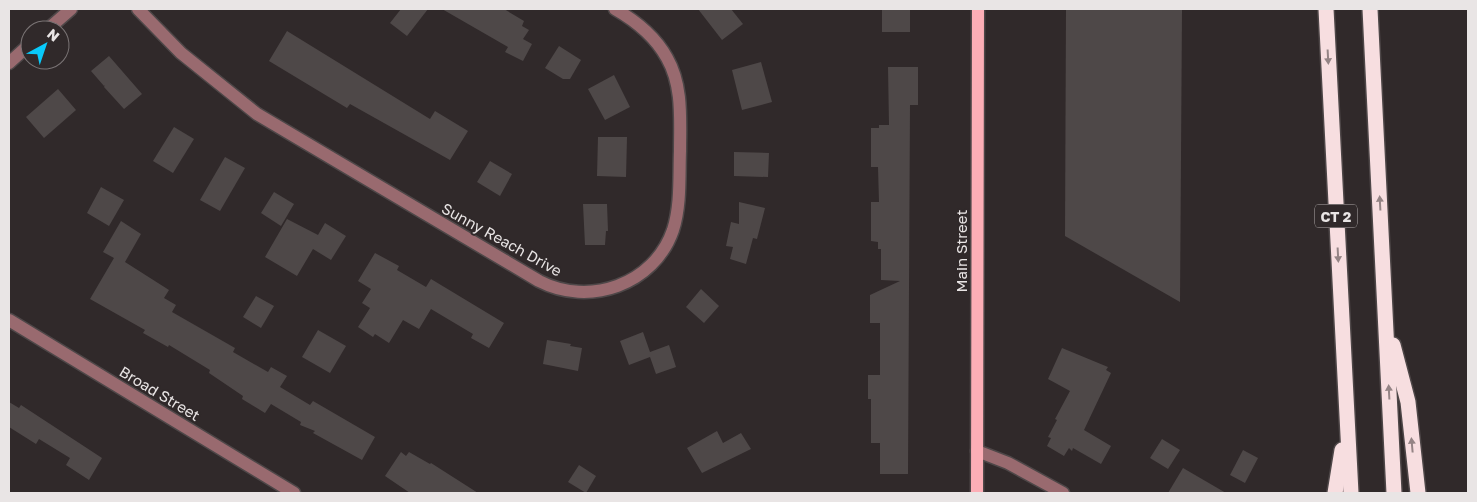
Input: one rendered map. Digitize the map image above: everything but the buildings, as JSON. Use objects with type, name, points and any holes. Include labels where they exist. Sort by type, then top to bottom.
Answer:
[{"type":"highway","name":"CT 2","points":[[1326,9],[1350,493]]},
{"type":"highway","name":"CT 2","points":[[1370,9],[1394,493]]},
{"type":"highway","points":[[1386,322],[1408,402],[1418,493]]},
{"type":"highway","points":[[1335,493],[1347,424]]},
{"type":"main road","name":"Main Street","points":[[977,493],[978,9]]},
{"type":"street","points":[[58,20],[71,9]]},
{"type":"street","name":"Sunny Reach Drive","points":[[138,9],[205,74],[264,118],[539,281],[557,289],[582,293],[619,286],[634,280],[649,268],[669,241],[678,209],[680,117],[674,76],[668,59],[655,41],[640,26],[615,9]]},
{"type":"street","points":[[9,63],[20,53]]},
{"type":"street","name":"Broad Street","points":[[9,320],[294,493]]},
{"type":"street","points":[[977,451],[1015,467],[1063,493]]}]
